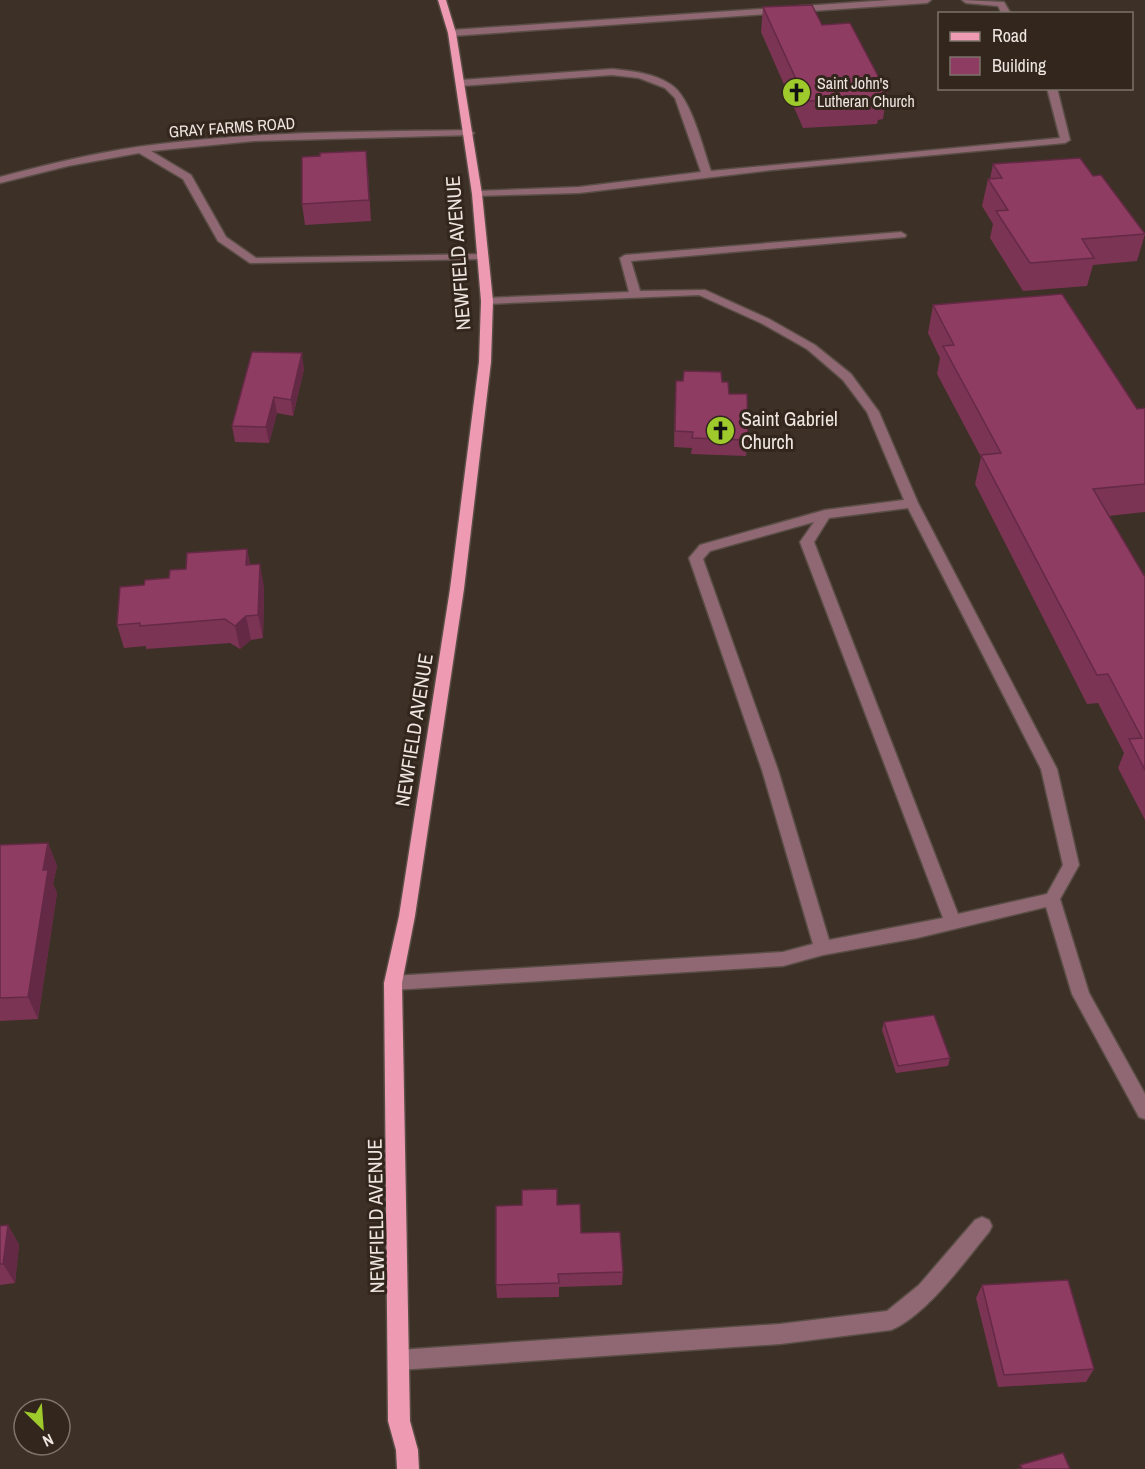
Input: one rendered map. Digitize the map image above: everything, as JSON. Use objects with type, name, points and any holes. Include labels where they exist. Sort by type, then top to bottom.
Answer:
[{"type":"main road","name":"NEWFIELD AVENUE","points":[[408,1469],[407,1450],[399,1420],[393,983],[407,916],[457,590],[485,362],[487,302],[469,133],[452,33],[442,0]]},
{"type":"street","points":[[452,33],[927,0]]},
{"type":"street","points":[[966,0],[1001,4],[1006,12]]},
{"type":"street","points":[[461,83],[612,72],[642,75],[668,86],[679,97],[707,175]]},
{"type":"street","points":[[477,194],[579,190],[707,175],[1065,140],[1052,90]]},
{"type":"street","name":"GRAY FARMS ROAD","points":[[0,180],[66,163],[182,144],[314,136],[469,133]]},
{"type":"street","points":[[142,150],[187,177],[222,238],[254,261],[483,256]]},
{"type":"street","points":[[636,295],[624,258],[901,236]]},
{"type":"street","points":[[393,983],[783,959],[823,948],[953,922],[1052,898],[1071,865],[1049,769],[912,503],[873,412],[847,377],[811,347],[765,321],[701,292],[487,302]]},
{"type":"street","points":[[823,948],[770,770],[696,558],[705,548],[825,514],[912,503]]},
{"type":"street","points":[[825,514],[807,542],[953,922]]},
{"type":"street","points":[[1052,898],[1081,994],[1145,1111]]},
{"type":"street","points":[[399,1360],[780,1334],[891,1320],[926,1292],[982,1226]]},
{"type":"building","points":[[812,5],[822,25],[850,23],[887,93],[879,94],[881,98],[806,101],[763,7]]},
{"type":"building","points":[[366,151],[369,200],[302,204],[302,157],[320,156],[320,153]]},
{"type":"building","points":[[1080,158],[1093,176],[1101,175],[1145,234],[1082,239],[1094,258],[1030,263],[996,211],[1008,210],[988,179],[1002,178],[993,164]]},
{"type":"building","points":[[1062,294],[1137,409],[1145,408],[1145,484],[1093,489],[1145,577],[1145,770],[1129,739],[1142,738],[1108,674],[1097,675],[981,455],[1001,453],[943,346],[954,345],[933,305]]},
{"type":"building","points":[[252,352],[302,353],[291,400],[274,397],[266,427],[232,426]]},
{"type":"building","points":[[684,371],[721,372],[722,382],[728,382],[729,394],[747,394],[748,440],[692,438],[693,432],[675,431],[676,381],[683,381]]},
{"type":"building","points":[[247,549],[246,565],[260,564],[258,615],[246,616],[235,626],[225,619],[140,626],[140,623],[117,625],[120,587],[144,585],[145,580],[169,578],[170,570],[186,569],[187,553]]},
{"type":"building","points":[[48,843],[43,870],[48,870],[28,997],[0,998],[0,845]]},
{"type":"building","points":[[934,1015],[950,1058],[898,1066],[884,1022]]},
{"type":"building","points":[[557,1189],[557,1205],[580,1204],[581,1233],[620,1232],[623,1272],[558,1274],[559,1283],[496,1285],[496,1206],[522,1205],[522,1190]]},
{"type":"building","points":[[8,1225],[3,1264],[0,1264],[0,1226]]},
{"type":"building","points":[[1068,1280],[1094,1369],[1004,1375],[982,1285]]},
{"type":"building","points":[[1063,1453],[1070,1469],[1018,1469],[1022,1468],[1020,1465]]},
{"type":"place","name":"Saint John's Lutheran Church","points":[[796,92]]},
{"type":"place","name":"Saint Gabriel Church","points":[[720,431]]}]
